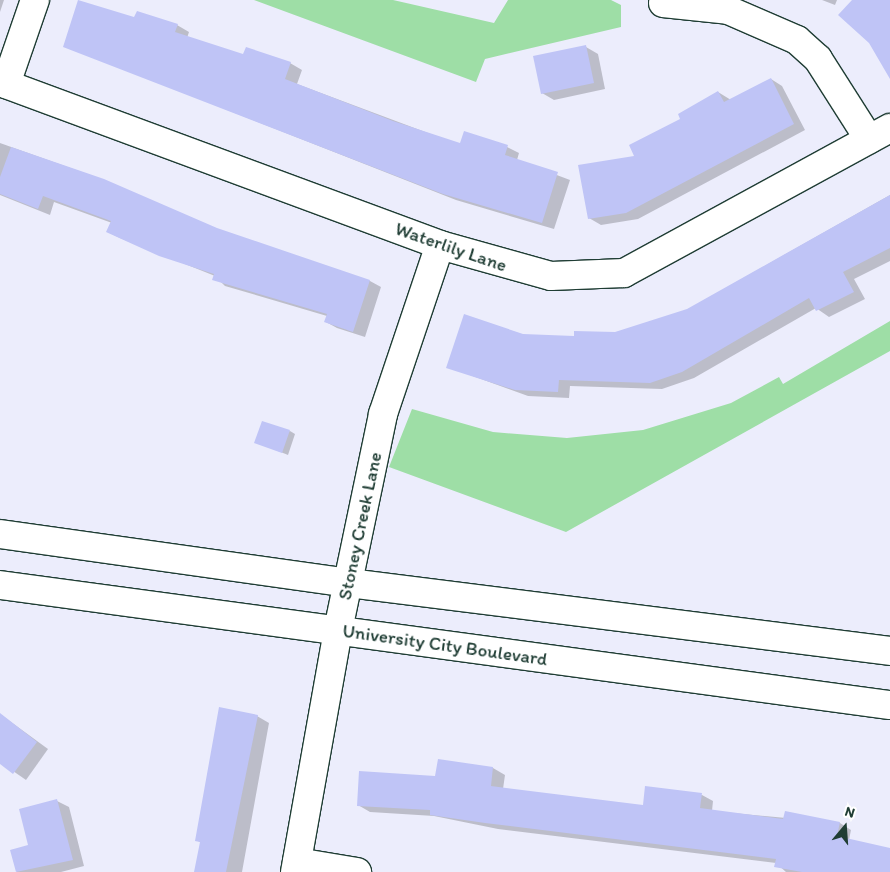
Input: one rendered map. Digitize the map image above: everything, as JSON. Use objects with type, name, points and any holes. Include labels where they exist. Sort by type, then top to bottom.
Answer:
[{"type":"street","points":[[3,83],[35,0]]},
{"type":"street","points":[[663,2],[728,10],[797,40],[818,59],[880,134]]},
{"type":"street","name":"Waterlily Lane","points":[[3,83],[440,246],[551,276],[624,273],[880,134]]},
{"type":"street","name":"Stoney Creek Lane","points":[[296,867],[338,630],[383,414],[440,246]]},
{"type":"street","points":[[0,534],[349,583],[890,650]]},
{"type":"street","name":"University City Boulevard","points":[[0,585],[890,705]]},
{"type":"street","points":[[296,867],[357,872]]},
{"type":"green space","points":[[254,0],[393,0],[494,23],[508,0],[611,0],[621,5],[621,27],[485,59],[476,82]]},
{"type":"green space","points":[[890,321],[890,351],[566,532],[389,467],[412,409],[493,432],[567,438],[643,430],[731,403],[779,377],[783,384]]},
{"type":"building","points":[[78,0],[134,17],[137,11],[178,24],[175,32],[243,54],[246,47],[291,62],[285,79],[393,121],[460,143],[464,131],[508,145],[505,155],[558,172],[542,223],[443,194],[63,47]]},
{"type":"building","points":[[852,0],[890,0],[890,79],[869,43],[838,15]]},
{"type":"building","points":[[586,45],[594,83],[541,94],[533,56]]},
{"type":"building","points":[[771,78],[794,124],[626,213],[588,219],[578,165],[634,156],[629,145],[680,119],[678,114],[718,91],[724,102]]},
{"type":"building","points":[[11,147],[104,179],[217,228],[370,280],[353,332],[324,322],[327,314],[212,280],[214,274],[159,256],[106,232],[111,221],[43,196],[38,209],[0,194],[0,177]]},
{"type":"building","points":[[890,195],[890,248],[843,272],[854,292],[816,311],[809,298],[682,372],[650,383],[559,380],[558,392],[515,390],[446,368],[464,314],[523,334],[574,336],[574,331],[615,332],[687,309]]},
{"type":"building","points":[[262,421],[290,430],[282,453],[254,443]]},
{"type":"building","points":[[219,707],[258,715],[226,872],[194,872],[200,842],[195,841]]},
{"type":"building","points":[[0,713],[37,742],[13,774],[0,764]]},
{"type":"building","points":[[438,759],[493,767],[491,786],[643,805],[645,786],[702,793],[700,808],[783,819],[785,811],[840,822],[837,836],[890,848],[890,872],[802,872],[774,867],[776,859],[485,823],[430,815],[430,810],[357,806],[359,771],[435,776]]},
{"type":"building","points":[[57,799],[73,860],[16,872],[10,850],[28,845],[19,809]]}]
